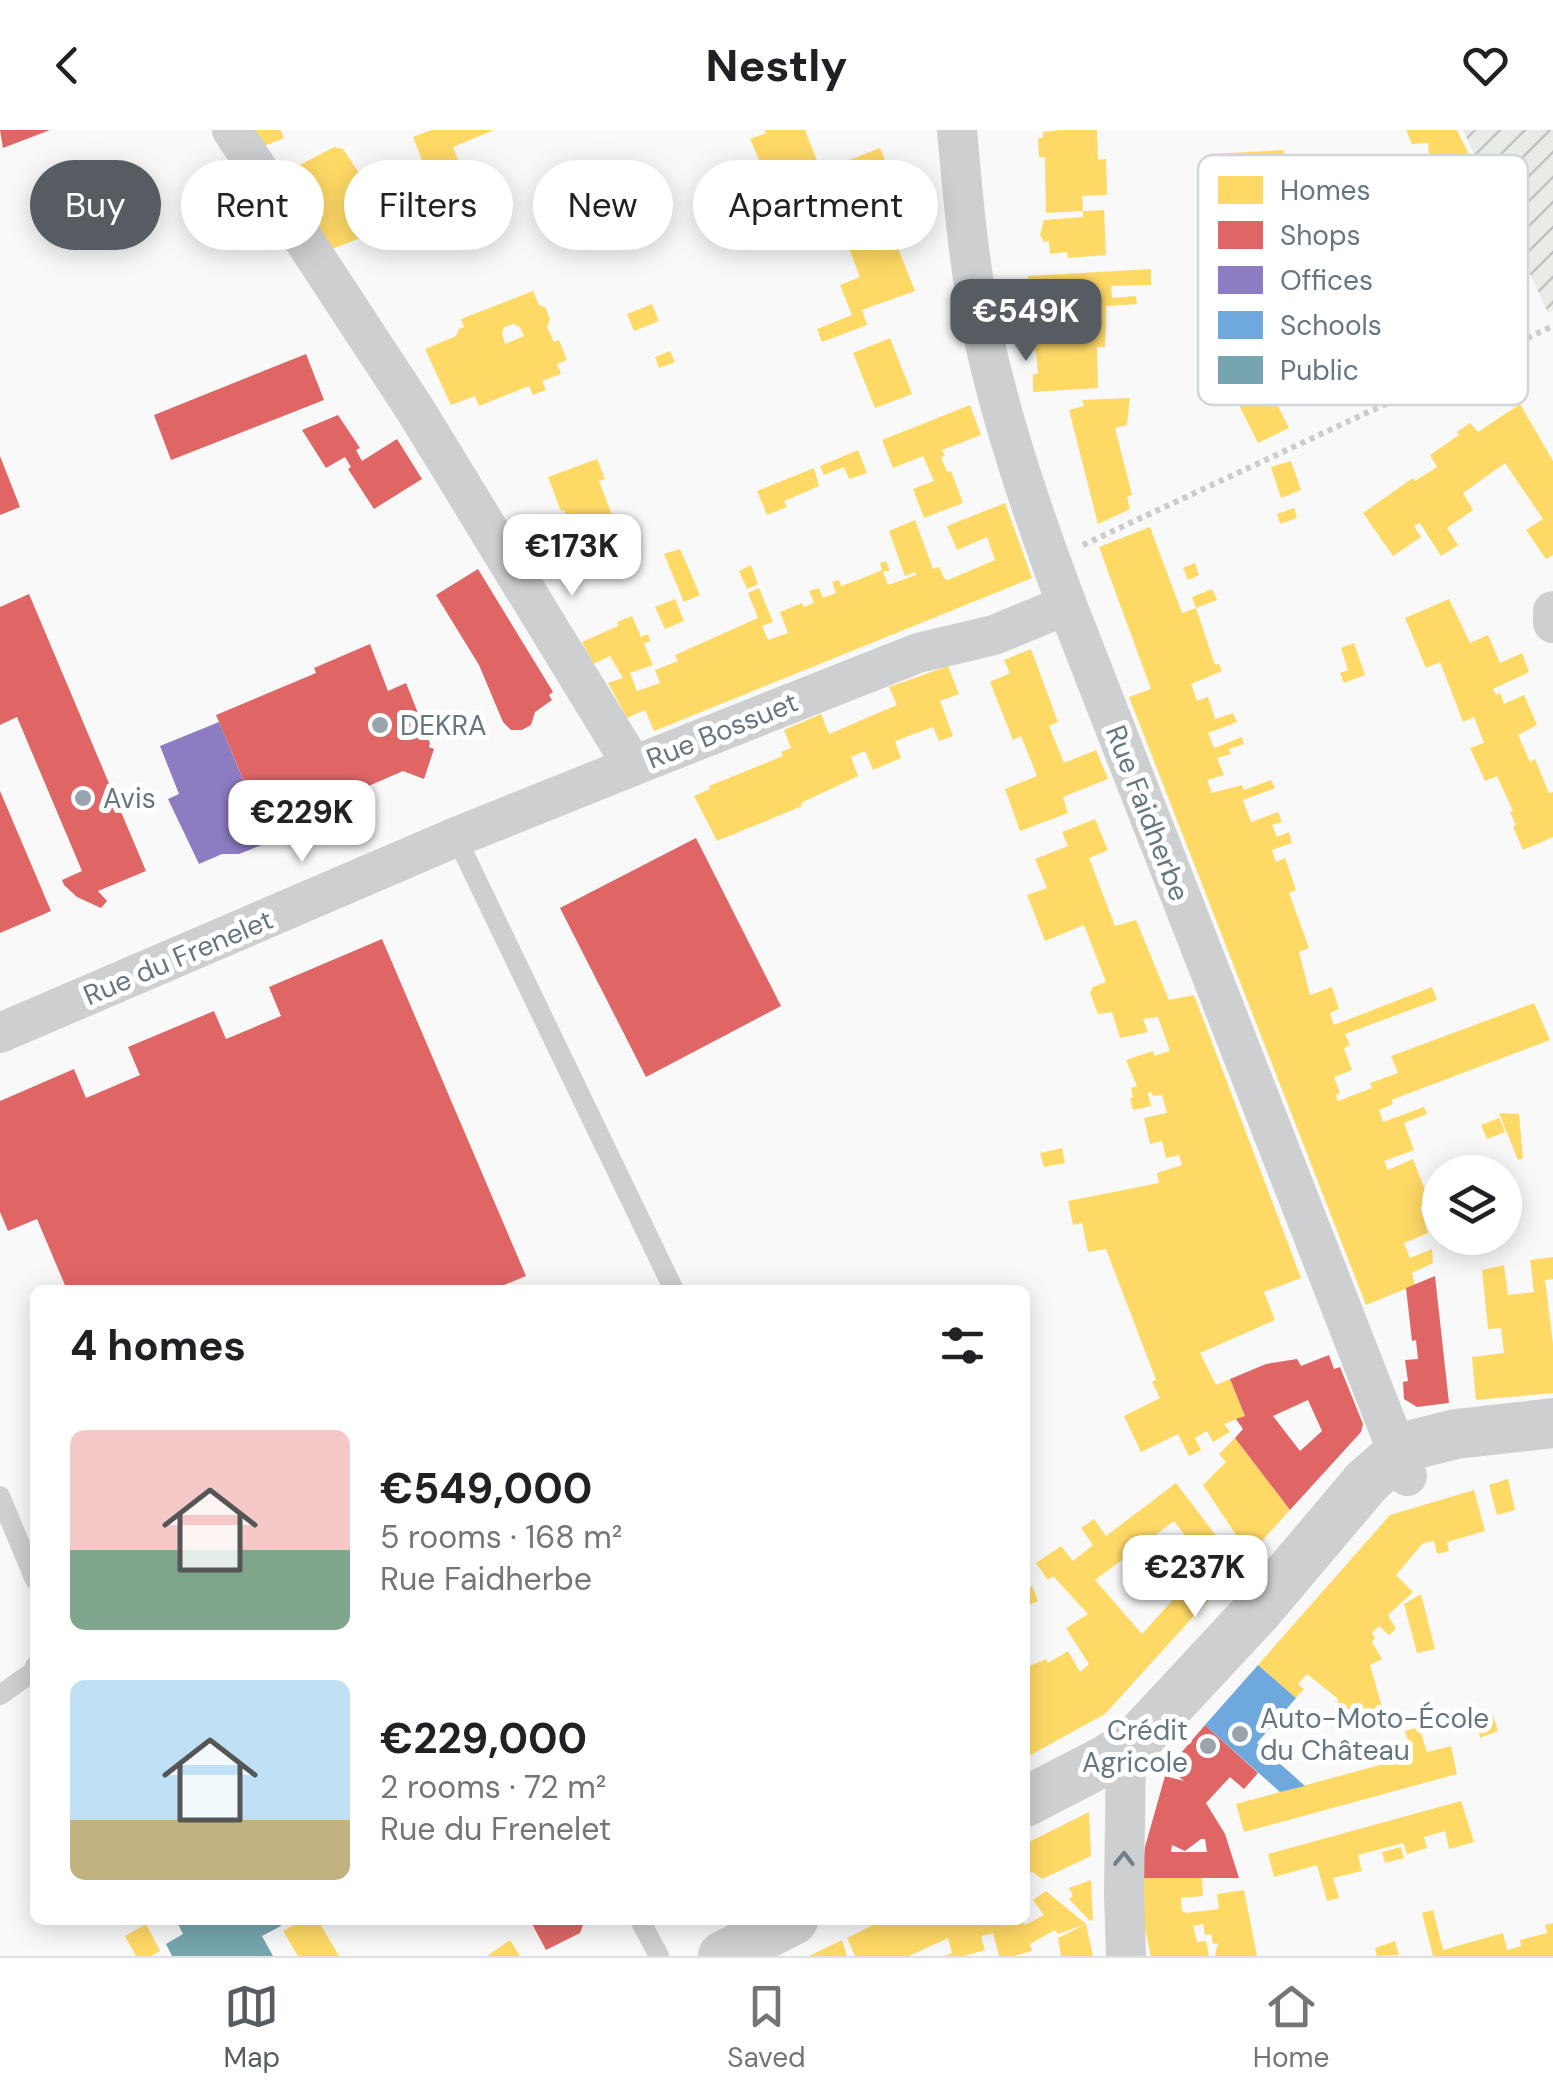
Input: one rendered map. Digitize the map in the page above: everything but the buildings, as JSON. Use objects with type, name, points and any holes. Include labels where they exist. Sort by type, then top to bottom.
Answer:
[{"type":"street","name":"Rue Bossuet","points":[[232,130],[416,412],[633,766],[918,653],[994,635],[1067,605]]},
{"type":"street","name":"Rue Faidherbe","points":[[957,130],[982,330],[1017,460],[1050,560],[1402,1466]]},
{"type":"street","points":[[1553,610],[1553,623]]},
{"type":"street","name":"Rue du Frenelet","points":[[0,1033],[456,837],[633,766]]},
{"type":"street","points":[[1030,1799],[1126,1748],[1152,1725],[1314,1544],[1402,1466],[1416,1444],[1456,1434],[1553,1423]]},
{"type":"street","points":[[1402,1466],[1553,1448]]},
{"type":"street","points":[[1126,1748],[1126,1956]]},
{"type":"street","points":[[723,1956],[783,1925]]},
{"type":"lane","points":[[456,837],[672,1285]]},
{"type":"lane","points":[[0,1496],[30,1568]]},
{"type":"lane","points":[[0,1696],[30,1674]]},
{"type":"lane","points":[[643,1925],[659,1956]]},
{"type":"path","points":[[1528,338],[1553,326]]},
{"type":"path","points":[[1050,560],[1383,405]]},
{"type":"shaded area","points":[[1463,130],[1553,130],[1553,310],[1548,313],[1528,270],[1528,155],[1475,155]]},
{"type":"place","name":"DEKRA","points":[[380,725]]},
{"type":"place","name":"Avis","points":[[83,798]]},
{"type":"place","name":"Auto-Moto-École du Château","points":[[1240,1734]]},
{"type":"place","name":"Crédit Agricole","points":[[1208,1746]]}]
